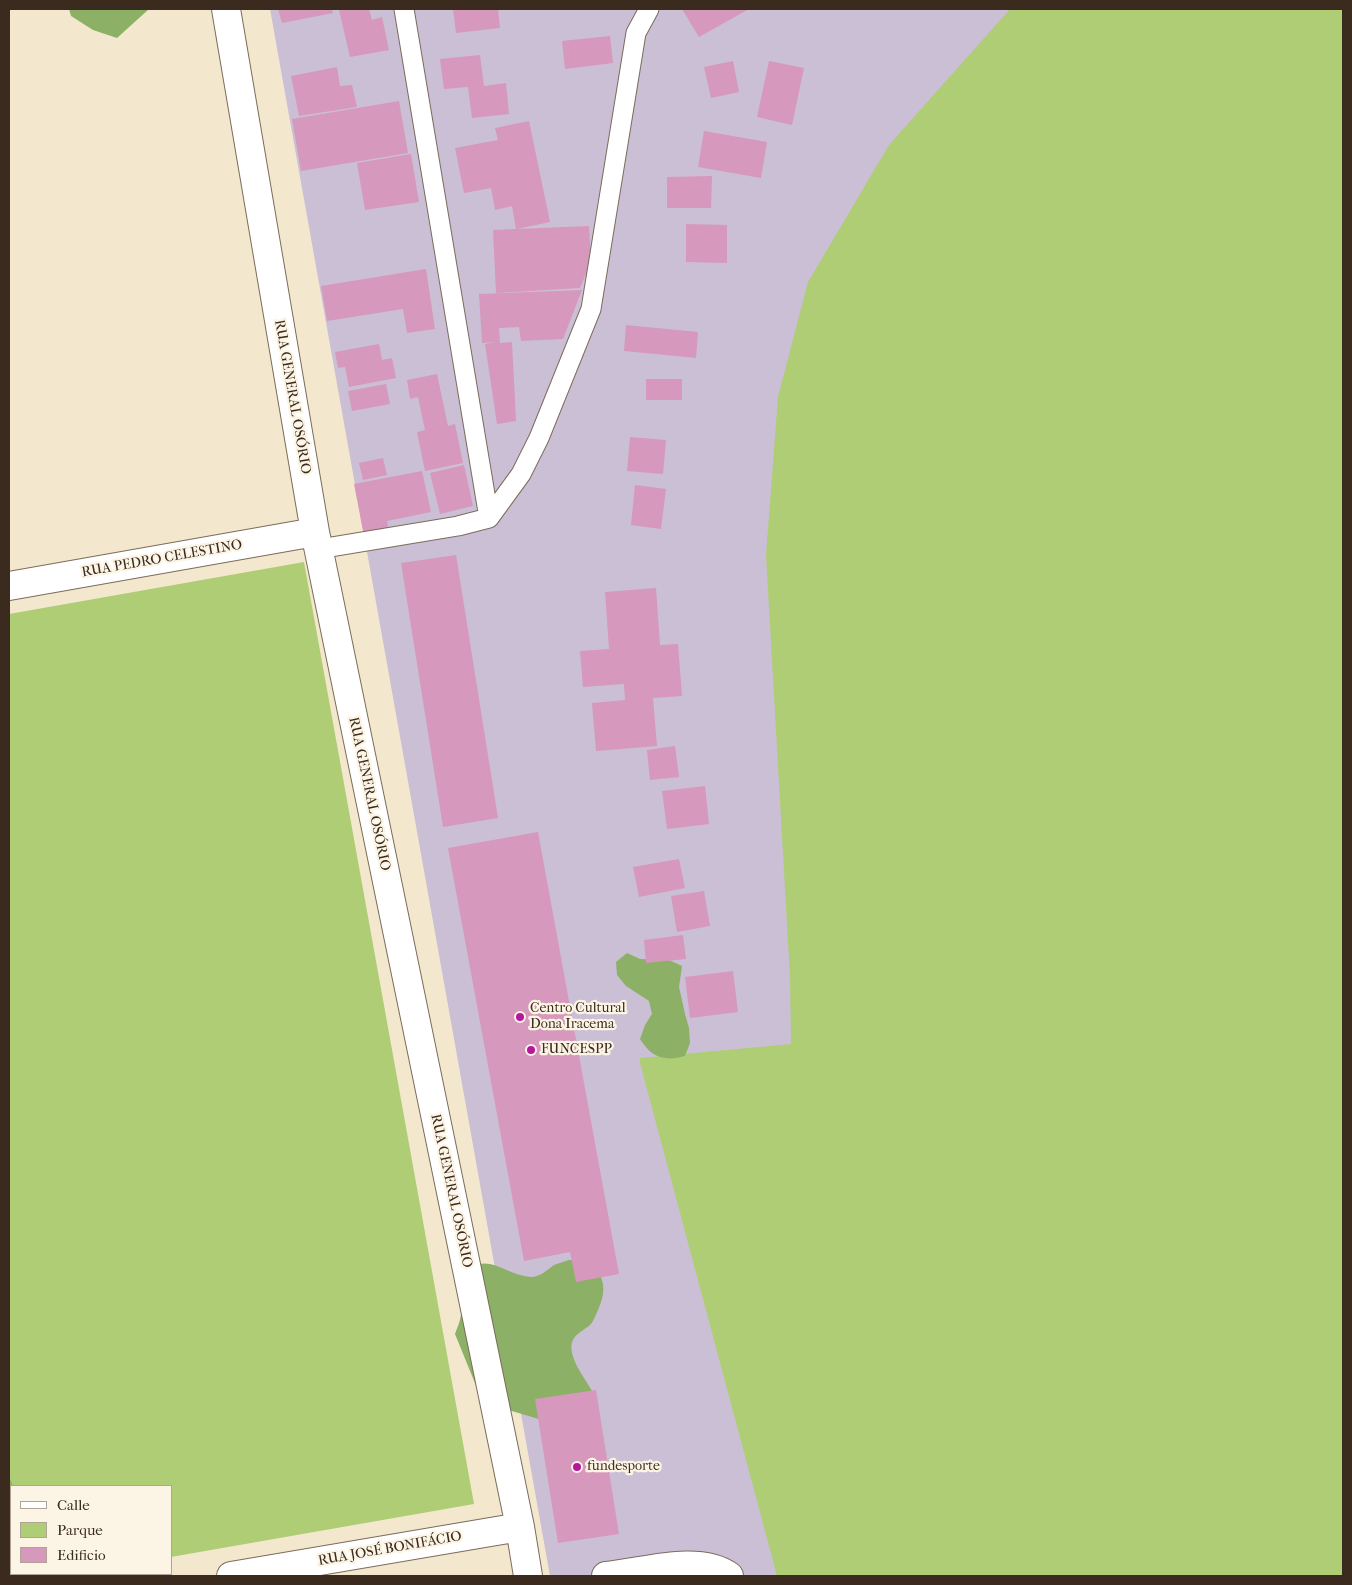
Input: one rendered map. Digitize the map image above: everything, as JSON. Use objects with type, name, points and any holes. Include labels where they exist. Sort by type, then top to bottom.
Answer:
[{"type":"street","name":"RUA GENERAL OSÓRIO","points":[[226,9],[317,541],[520,1527],[528,1576]]},
{"type":"street","name":"RUA PEDRO CELESTINO","points":[[9,586],[317,541]]},
{"type":"street","name":"RUA JOSÉ BONIFÁCIO","points":[[231,1576],[520,1527]]},
{"type":"street","points":[[606,1576],[678,1565],[708,1568],[729,1576]]},
{"type":"lane","points":[[404,9],[489,518]]},
{"type":"lane","points":[[317,541],[458,526],[489,518],[521,474],[539,438],[591,309],[636,33],[649,9]]},
{"type":"shaded area","points":[[270,9],[1343,9],[1343,1576],[550,1576]]},
{"type":"green space","points":[[69,9],[149,9],[117,38],[93,30],[71,16]]},
{"type":"green space","points":[[1010,9],[1343,9],[1343,1576],[777,1576],[640,1063],[640,1058],[791,1044],[790,977],[766,555],[778,397],[808,282],[889,145]]},
{"type":"green space","points":[[304,562],[474,1504],[172,1557],[172,1485],[10,1485],[10,1575],[68,1575],[9,1576],[9,614]]},
{"type":"green space","points":[[627,953],[640,959],[669,960],[682,966],[679,987],[689,1028],[690,1043],[685,1056],[664,1058],[654,1054],[640,1039],[645,1025],[652,1014],[649,1001],[626,986],[617,975],[616,962]]},
{"type":"green space","points":[[569,1260],[580,1262],[595,1269],[603,1282],[602,1300],[593,1321],[575,1336],[571,1348],[572,1355],[592,1391],[549,1422],[505,1409],[479,1393],[455,1334],[461,1315],[463,1285],[469,1272],[476,1266],[484,1264],[493,1265],[521,1276],[534,1277],[554,1265]]},
{"type":"green space","points":[[9,1476],[13,1485],[10,1485],[10,1575],[46,1575],[9,1576]]},
{"type":"building","points":[[278,9],[332,9],[333,13],[282,23]]},
{"type":"building","points":[[369,9],[372,20],[382,17],[389,50],[350,57],[339,10]]},
{"type":"building","points":[[453,9],[498,9],[500,28],[456,33]]},
{"type":"building","points":[[682,9],[749,9],[699,37]]},
{"type":"building","points":[[610,36],[613,63],[565,69],[562,41]]},
{"type":"building","points":[[480,55],[484,86],[506,83],[509,114],[472,118],[468,87],[444,89],[440,59]]},
{"type":"building","points":[[733,61],[739,92],[711,98],[704,67]]},
{"type":"building","points":[[769,61],[804,68],[792,125],[757,117]]},
{"type":"building","points":[[337,67],[340,86],[352,85],[357,107],[299,116],[291,76]]},
{"type":"building","points":[[399,101],[408,153],[301,171],[292,119]]},
{"type":"building","points":[[529,121],[550,222],[517,229],[589,226],[591,261],[580,288],[496,293],[493,230],[516,229],[512,206],[495,210],[491,188],[464,193],[455,148],[498,140],[495,128]]},
{"type":"building","points":[[704,131],[767,142],[761,178],[698,167]]},
{"type":"building","points":[[411,154],[419,202],[365,210],[357,163]]},
{"type":"building","points":[[712,176],[711,208],[667,208],[667,177]]},
{"type":"building","points":[[686,224],[727,225],[727,263],[686,262]]},
{"type":"building","points":[[426,269],[435,329],[407,333],[403,309],[327,321],[321,286]]},
{"type":"building","points":[[582,290],[563,339],[521,341],[519,327],[499,328],[500,343],[512,342],[516,421],[497,424],[485,344],[495,342],[482,343],[479,294]]},
{"type":"building","points":[[626,325],[698,332],[696,358],[624,351]]},
{"type":"building","points":[[379,344],[382,360],[392,358],[396,378],[349,387],[345,367],[338,368],[335,352]]},
{"type":"building","points":[[437,374],[448,426],[455,424],[463,463],[425,471],[417,432],[425,430],[418,397],[410,399],[407,380]]},
{"type":"building","points":[[646,379],[682,379],[682,400],[646,400]]},
{"type":"building","points":[[386,384],[390,404],[352,411],[348,391]]},
{"type":"building","points":[[630,437],[666,440],[663,474],[627,471]]},
{"type":"building","points":[[383,458],[387,475],[363,480],[359,463]]},
{"type":"building","points":[[464,465],[473,506],[440,514],[430,473]]},
{"type":"building","points":[[422,471],[431,512],[387,521],[389,531],[364,536],[354,484]]},
{"type":"building","points":[[635,485],[666,489],[661,529],[631,525]]},
{"type":"building","points":[[456,555],[498,818],[443,827],[401,563]]},
{"type":"building","points":[[656,588],[660,645],[678,644],[682,696],[653,698],[657,746],[596,751],[592,703],[625,700],[624,684],[583,687],[580,651],[609,649],[605,592]]},
{"type":"building","points":[[675,746],[679,777],[650,780],[647,750]]},
{"type":"building","points":[[705,786],[709,824],[667,829],[662,791]]},
{"type":"building","name":"FUNCESPP","points":[[538,832],[619,1274],[576,1282],[570,1252],[524,1261],[448,848]]},
{"type":"building","points":[[679,859],[685,888],[639,897],[633,867]]},
{"type":"building","points":[[704,891],[710,926],[677,932],[671,896]]},
{"type":"building","points":[[683,935],[686,959],[646,963],[644,940]]},
{"type":"building","points":[[733,971],[738,1012],[690,1018],[685,977]]},
{"type":"building","name":"fundesporte","points":[[596,1390],[619,1534],[558,1543],[535,1399]]},
{"type":"place","name":"Centro Cultural Dona Iracema","points":[[520,1017]]},
{"type":"place","name":"FUNCESPP","points":[[531,1050]]},
{"type":"place","name":"fundesporte","points":[[577,1467]]}]
